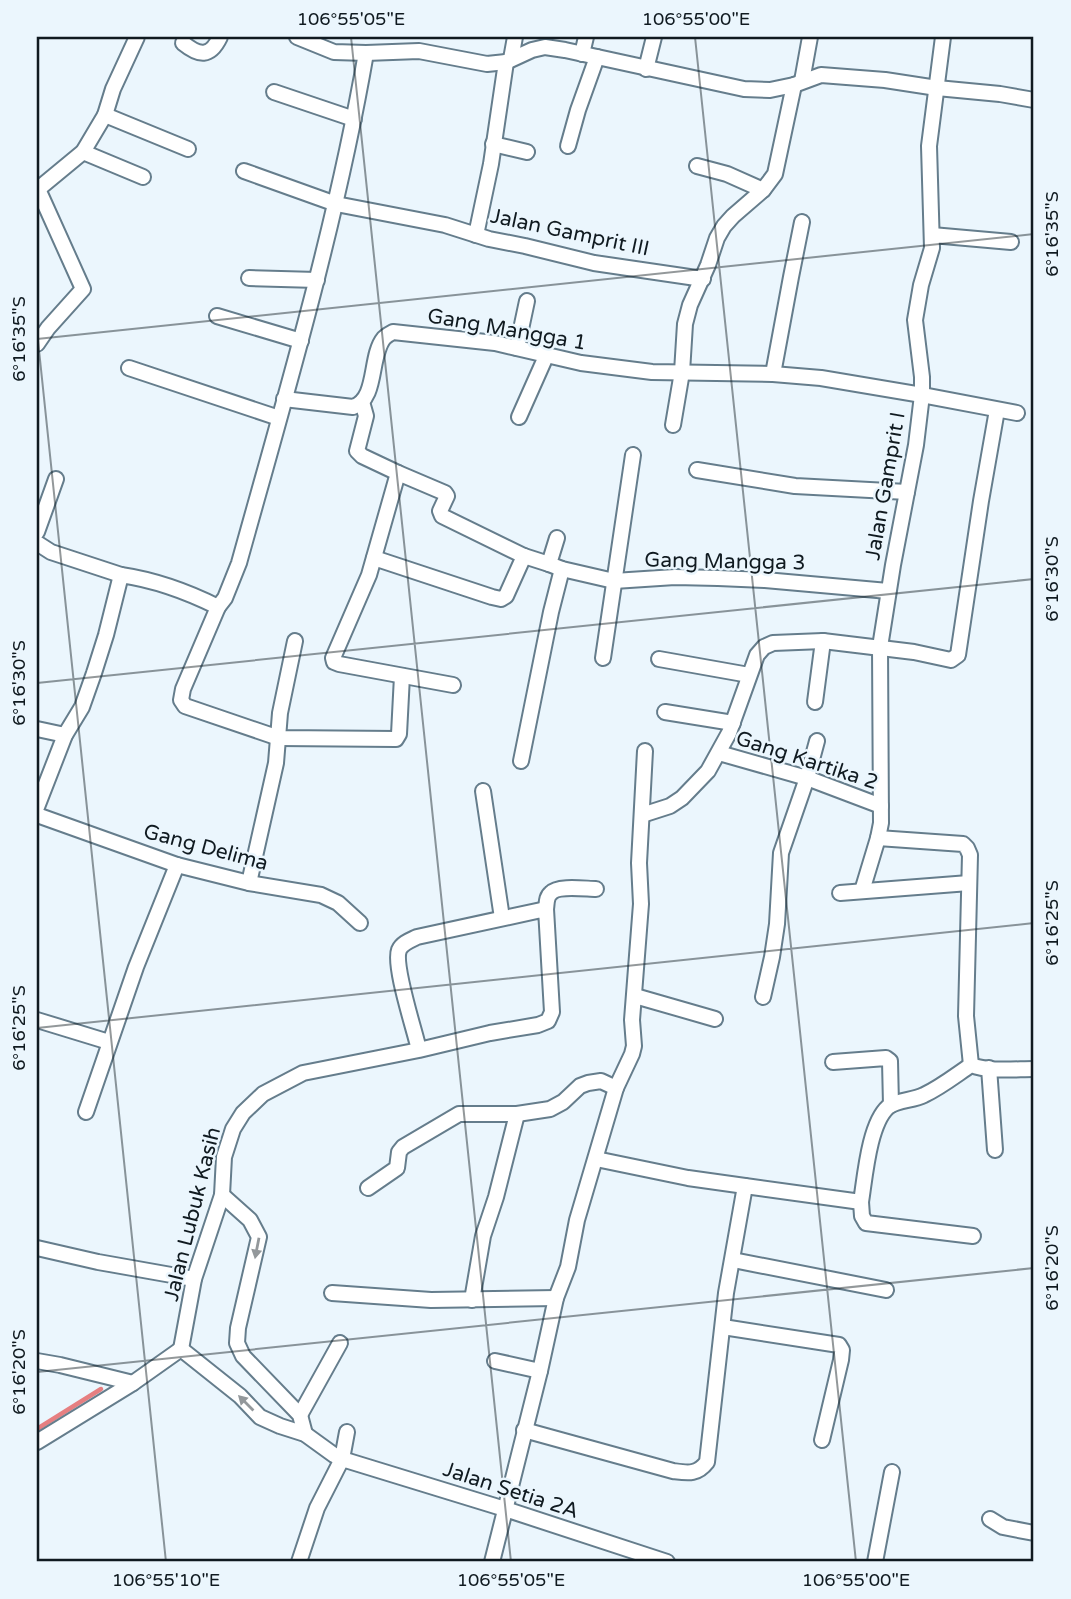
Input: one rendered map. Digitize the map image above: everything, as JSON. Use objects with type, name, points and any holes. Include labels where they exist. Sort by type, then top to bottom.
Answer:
[{"type":"street","points":[[37,344],[83,289],[39,184],[83,152],[105,115],[113,89],[137,37]]},
{"type":"street","points":[[183,43],[195,52],[204,53],[211,50],[220,37]]},
{"type":"street","points":[[297,37],[334,52],[419,51],[488,64],[509,61],[545,47],[744,89],[770,90],[821,75],[885,80],[1034,100]]},
{"type":"street","name":"Jalan Gamprit III","points":[[515,37],[476,235],[594,263],[703,279]]},
{"type":"street","points":[[582,54],[586,37]]},
{"type":"street","points":[[646,69],[654,37]]},
{"type":"street","points":[[673,425],[682,372],[685,324],[693,298],[703,279],[716,238],[733,216],[763,190],[775,174],[810,37]]},
{"type":"street","name":"Jalan Gamprit I","points":[[862,891],[881,823],[880,647],[916,445],[922,395],[915,320],[921,285],[930,258],[932,235],[929,146],[943,37]]},
{"type":"street","points":[[366,53],[336,204],[239,563],[183,689],[181,700],[185,706],[279,738],[396,739],[399,734],[402,676]]},
{"type":"street","points":[[568,145],[597,57]]},
{"type":"street","points":[[274,92],[354,119]]},
{"type":"street","points":[[105,115],[188,149]]},
{"type":"street","points":[[493,144],[527,152]]},
{"type":"street","points":[[83,152],[143,177]]},
{"type":"street","points":[[697,166],[727,174],[763,190]]},
{"type":"street","points":[[244,171],[336,204],[445,225],[476,235]]},
{"type":"street","points":[[774,374],[802,222]]},
{"type":"street","points":[[932,235],[1011,242]]},
{"type":"street","points":[[249,278],[317,280]]},
{"type":"street","points":[[517,348],[527,301]]},
{"type":"street","points":[[217,316],[300,341]]},
{"type":"street","name":"Gang Mangga 1","points":[[362,402],[379,348],[384,337],[393,332],[495,344],[581,363],[652,372],[774,374],[854,383],[1017,413]]},
{"type":"street","points":[[519,417],[547,354]]},
{"type":"street","points":[[129,368],[279,418]]},
{"type":"street","points":[[284,399],[353,407],[362,402],[366,416],[357,450],[362,456],[398,473],[369,575],[333,658],[334,662],[453,685]]},
{"type":"street","points":[[642,816],[670,806],[682,798],[708,771],[733,723],[757,655],[764,647],[773,643],[823,641],[914,652],[951,660],[958,656],[997,410]]},
{"type":"street","points":[[603,658],[633,456]]},
{"type":"street","points":[[697,470],[795,486],[907,492]]},
{"type":"street","name":"Gang Mangga 3","points":[[398,473],[445,493],[447,496],[440,511],[442,516],[524,556],[614,581],[675,577],[718,578],[888,591]]},
{"type":"street","points":[[37,532],[56,479]]},
{"type":"street","points":[[521,761],[551,612],[557,538]]},
{"type":"street","points":[[37,543],[51,552],[121,575],[147,579],[218,607]]},
{"type":"street","points":[[374,558],[501,598],[506,596],[524,556]]},
{"type":"street","points":[[37,807],[65,735],[82,707],[106,635],[121,575]]},
{"type":"street","points":[[249,883],[276,763],[280,713],[295,641]]},
{"type":"street","points":[[815,702],[823,641]]},
{"type":"street","points":[[659,659],[749,675]]},
{"type":"street","points":[[665,712],[733,723]]},
{"type":"street","points":[[37,729],[65,735]]},
{"type":"street","points":[[763,997],[777,924],[781,853],[817,741]]},
{"type":"street","points":[[492,1562],[556,1298],[568,1267],[577,1220],[616,1088],[634,1046],[632,1020],[641,904],[639,863],[645,751]]},
{"type":"street","name":"Gang Kartika 2","points":[[719,753],[807,778],[881,806]]},
{"type":"street","points":[[483,791],[502,918]]},
{"type":"street","name":"Gang Delima","points":[[37,815],[177,865],[249,883],[321,895],[338,903],[360,923]]},
{"type":"street","points":[[878,838],[962,844],[970,855],[966,1016],[971,1065]]},
{"type":"street","points":[[86,1112],[136,967],[177,865]]},
{"type":"street","points":[[840,893],[970,883]]},
{"type":"street","points":[[419,1050],[398,965],[399,950],[406,943],[417,937],[547,909],[547,899],[557,888],[596,889]]},
{"type":"street","name":"Jalan Lubuk Kasih","points":[[181,1349],[194,1279],[222,1195],[224,1157],[233,1129],[243,1113],[262,1094],[303,1073],[548,1021],[552,1012],[547,909]]},
{"type":"street","points":[[635,996],[715,1019]]},
{"type":"street","points":[[37,1020],[109,1042]]},
{"type":"street","points":[[833,1062],[886,1058],[890,1061],[891,1105]]},
{"type":"street","points":[[971,1065],[1034,1069]]},
{"type":"street","points":[[971,1065],[926,1094],[891,1105],[883,1112],[867,1159],[861,1202],[862,1216],[866,1223],[973,1236]]},
{"type":"street","points":[[989,1068],[995,1150]]},
{"type":"street","points":[[368,1188],[397,1168],[399,1152],[403,1147],[459,1114],[517,1114],[550,1108],[588,1083],[601,1081],[616,1088]]},
{"type":"street","points":[[472,1300],[484,1236],[517,1114]]},
{"type":"street","points":[[596,1158],[688,1178],[861,1202]]},
{"type":"street","points":[[524,1430],[673,1471],[692,1474],[702,1468],[707,1462],[726,1293],[745,1186]]},
{"type":"street","points":[[222,1195],[250,1220],[259,1237],[237,1343],[243,1356],[300,1415],[305,1434]]},
{"type":"street","points":[[37,1248],[194,1279]]},
{"type":"street","points":[[733,1260],[886,1290]]},
{"type":"street","points":[[332,1293],[431,1300],[556,1298]]},
{"type":"street","points":[[723,1328],[839,1345],[842,1350],[841,1360],[822,1440]]},
{"type":"street","points":[[300,1415],[340,1343]]},
{"type":"street","points":[[37,1442],[133,1383],[181,1349]]},
{"type":"street","name":"Jalan Setia 2A","points":[[181,1349],[240,1396],[260,1417],[305,1434],[334,1455],[505,1509],[638,1558],[667,1562]]},
{"type":"street","points":[[37,1361],[133,1383]]},
{"type":"street","points":[[495,1361],[540,1371]]},
{"type":"street","points":[[299,1562],[317,1507],[342,1458],[347,1432]]},
{"type":"street","points":[[876,1562],[892,1472]]},
{"type":"street","points":[[990,1519],[1003,1528],[1034,1533]]},
{"type":"waterway","points":[[37,1429],[101,1389]]}]
